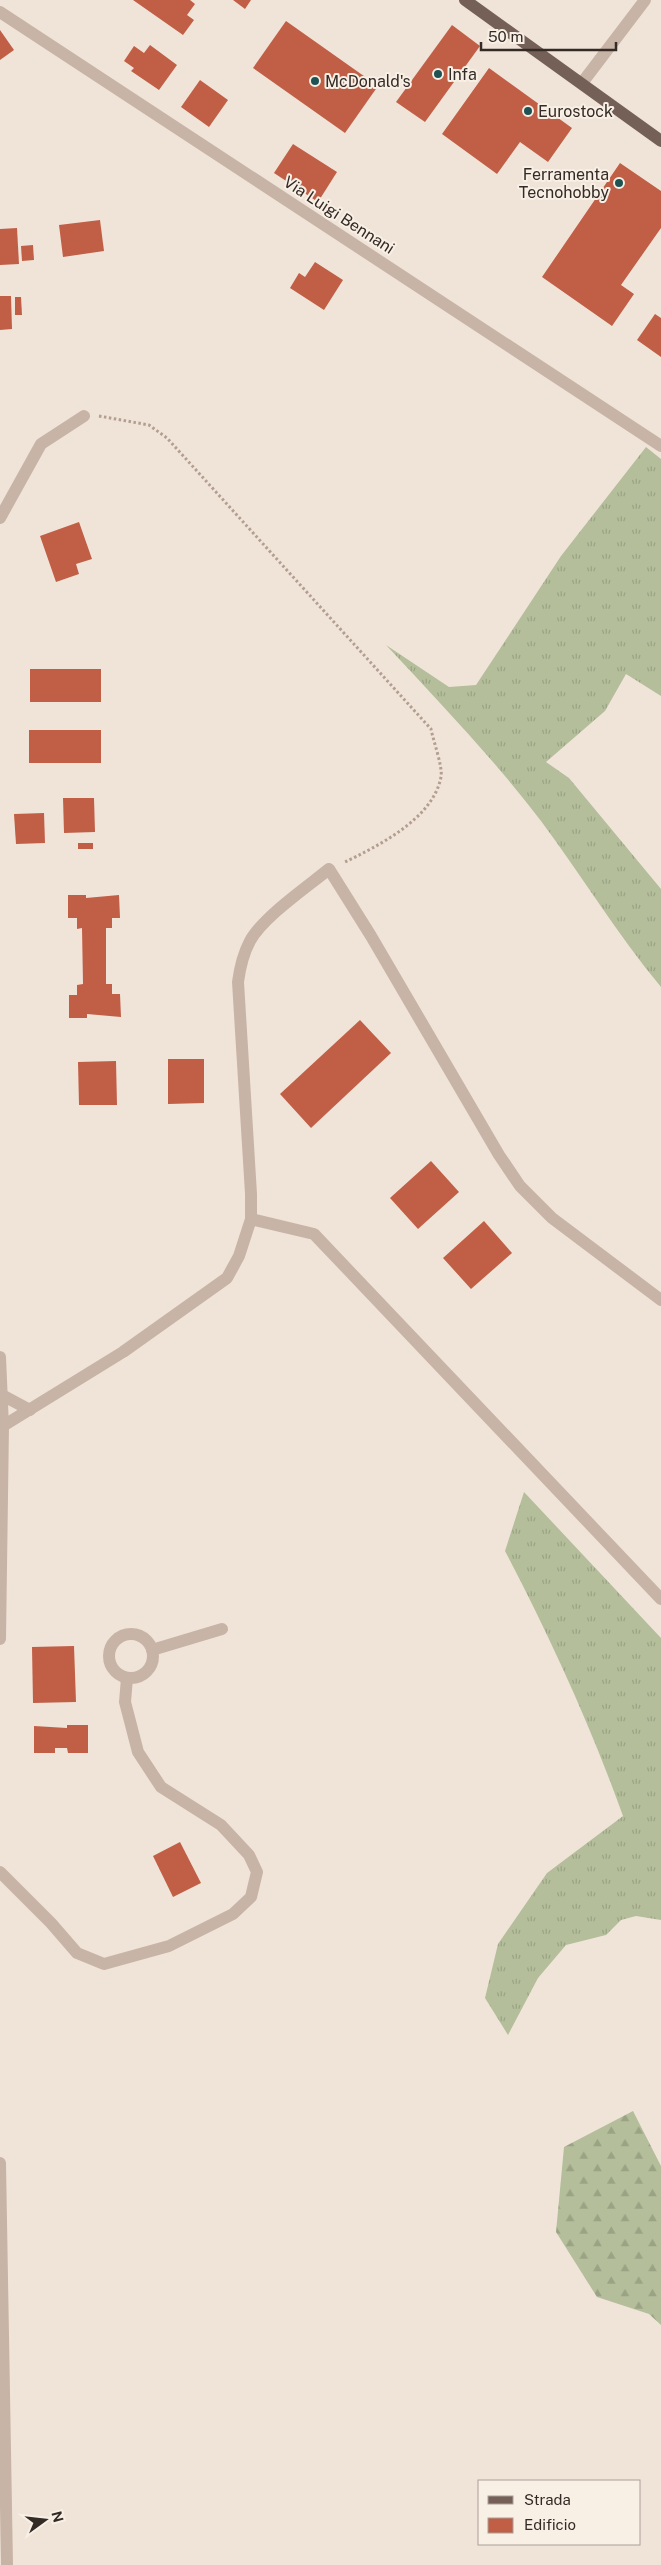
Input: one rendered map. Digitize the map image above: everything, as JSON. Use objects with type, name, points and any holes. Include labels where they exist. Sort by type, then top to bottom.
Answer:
[{"type":"main road","points":[[464,0],[661,141]]},
{"type":"street","points":[[582,83],[645,0]]},
{"type":"street","name":"Via Luigi Bennani","points":[[0,12],[661,446]]},
{"type":"street","points":[[0,518],[41,444],[84,416]]},
{"type":"street","points":[[3,1426],[123,1352],[226,1278],[239,1256],[251,1219],[238,982],[241,963],[251,939],[267,921],[329,870],[371,936],[499,1155],[520,1186],[552,1218],[661,1300]]},
{"type":"street","points":[[251,1219],[314,1234],[661,1598]]},
{"type":"street","points":[[0,1357],[3,1426],[0,1639]]},
{"type":"street","points":[[2,1394],[30,1410]]},
{"type":"street","points":[[152,1650],[222,1629]]},
{"type":"street","points":[[130,1633],[138,1634],[149,1643],[152,1650],[153,1657],[147,1671],[142,1675],[126,1678],[114,1671],[110,1664],[109,1650],[117,1638],[130,1633]]},
{"type":"street","points":[[0,1872],[52,1923],[76,1953],[104,1964],[170,1946],[233,1914],[250,1897],[257,1872],[249,1855],[221,1825],[161,1787],[138,1752],[125,1702],[126,1678]]},
{"type":"street","points":[[0,2163],[7,2565]]},
{"type":"path","points":[[84,416],[102,416],[150,424],[167,438],[430,728],[442,776],[433,801],[386,841],[329,870]]},
{"type":"green space","points":[[646,447],[661,459],[661,696],[626,674],[605,711],[546,762],[569,778],[661,889],[661,987],[629,946],[523,798],[466,731],[386,645],[449,687],[476,685],[561,556]]},
{"type":"green space","points":[[524,1492],[661,1638],[661,1920],[636,1916],[621,1920],[606,1935],[566,1945],[538,1978],[508,2035],[485,1998],[498,1944],[547,1873],[623,1816],[597,1748],[568,1681],[505,1551]]},
{"type":"green space","points":[[633,2111],[661,2166],[661,2325],[649,2314],[597,2297],[556,2232],[564,2147]]},
{"type":"building","points":[[133,0],[190,0],[195,4],[187,15],[194,20],[183,35]]},
{"type":"building","points":[[233,0],[251,0],[245,9]]},
{"type":"building","points":[[286,21],[378,86],[345,133],[253,68]]},
{"type":"building","name":"Infa","points":[[452,25],[480,46],[425,122],[396,102]]},
{"type":"building","points":[[0,30],[14,50],[0,60]]},
{"type":"building","points":[[150,45],[177,65],[159,90],[131,71],[134,68],[124,61],[134,46],[144,53]]},
{"type":"building","points":[[489,68],[572,128],[548,162],[520,142],[497,174],[442,134]]},
{"type":"building","points":[[200,80],[228,100],[209,127],[181,107]]},
{"type":"building","points":[[293,144],[337,172],[318,202],[274,173]]},
{"type":"building","points":[[620,163],[661,191],[661,228],[621,285],[634,294],[612,326],[542,277]]},
{"type":"building","points":[[100,220],[104,251],[63,257],[59,225]]},
{"type":"building","points":[[17,228],[19,264],[0,265],[0,229]]},
{"type":"building","points":[[33,245],[34,260],[22,261],[21,246]]},
{"type":"building","points":[[315,262],[343,280],[324,310],[290,288],[299,273],[305,277]]},
{"type":"building","points":[[0,296],[11,296],[12,329],[0,330]]},
{"type":"building","points":[[15,297],[21,297],[22,315],[15,315]]},
{"type":"building","points":[[655,314],[661,318],[661,357],[637,340]]},
{"type":"building","points":[[79,522],[92,559],[76,564],[79,574],[56,582],[40,536]]},
{"type":"building","points":[[30,669],[101,669],[101,702],[30,702]]},
{"type":"building","points":[[29,730],[101,730],[101,763],[29,763]]},
{"type":"building","points":[[63,798],[94,798],[95,832],[64,833]]},
{"type":"building","points":[[44,813],[45,843],[16,844],[14,814]]},
{"type":"building","points":[[78,843],[93,843],[93,849],[78,849]]},
{"type":"building","points":[[68,895],[86,895],[86,898],[119,895],[120,918],[112,918],[112,928],[106,928],[106,984],[112,984],[112,994],[120,994],[121,1017],[87,1014],[87,1018],[69,1018],[69,995],[77,995],[77,985],[83,984],[82,928],[77,929],[77,918],[68,918]]},
{"type":"building","points":[[360,1020],[391,1053],[311,1128],[280,1094]]},
{"type":"building","points":[[168,1059],[204,1059],[204,1103],[168,1104]]},
{"type":"building","points":[[116,1061],[117,1105],[79,1105],[78,1062]]},
{"type":"building","points":[[431,1161],[459,1192],[418,1229],[390,1198]]},
{"type":"building","points":[[484,1221],[512,1253],[471,1289],[443,1258]]},
{"type":"building","points":[[74,1646],[76,1702],[33,1703],[32,1647]]},
{"type":"building","points":[[67,1725],[88,1725],[88,1753],[68,1753],[67,1748],[55,1748],[55,1753],[34,1753],[34,1726],[67,1728]]},
{"type":"building","points":[[180,1842],[201,1883],[173,1897],[153,1856]]},
{"type":"place","name":"Infa","points":[[438,74]]},
{"type":"place","name":"McDonald's","points":[[315,81]]},
{"type":"place","name":"Eurostock","points":[[528,111]]},
{"type":"place","name":"Ferramenta Tecnohobby","points":[[619,183]]}]
